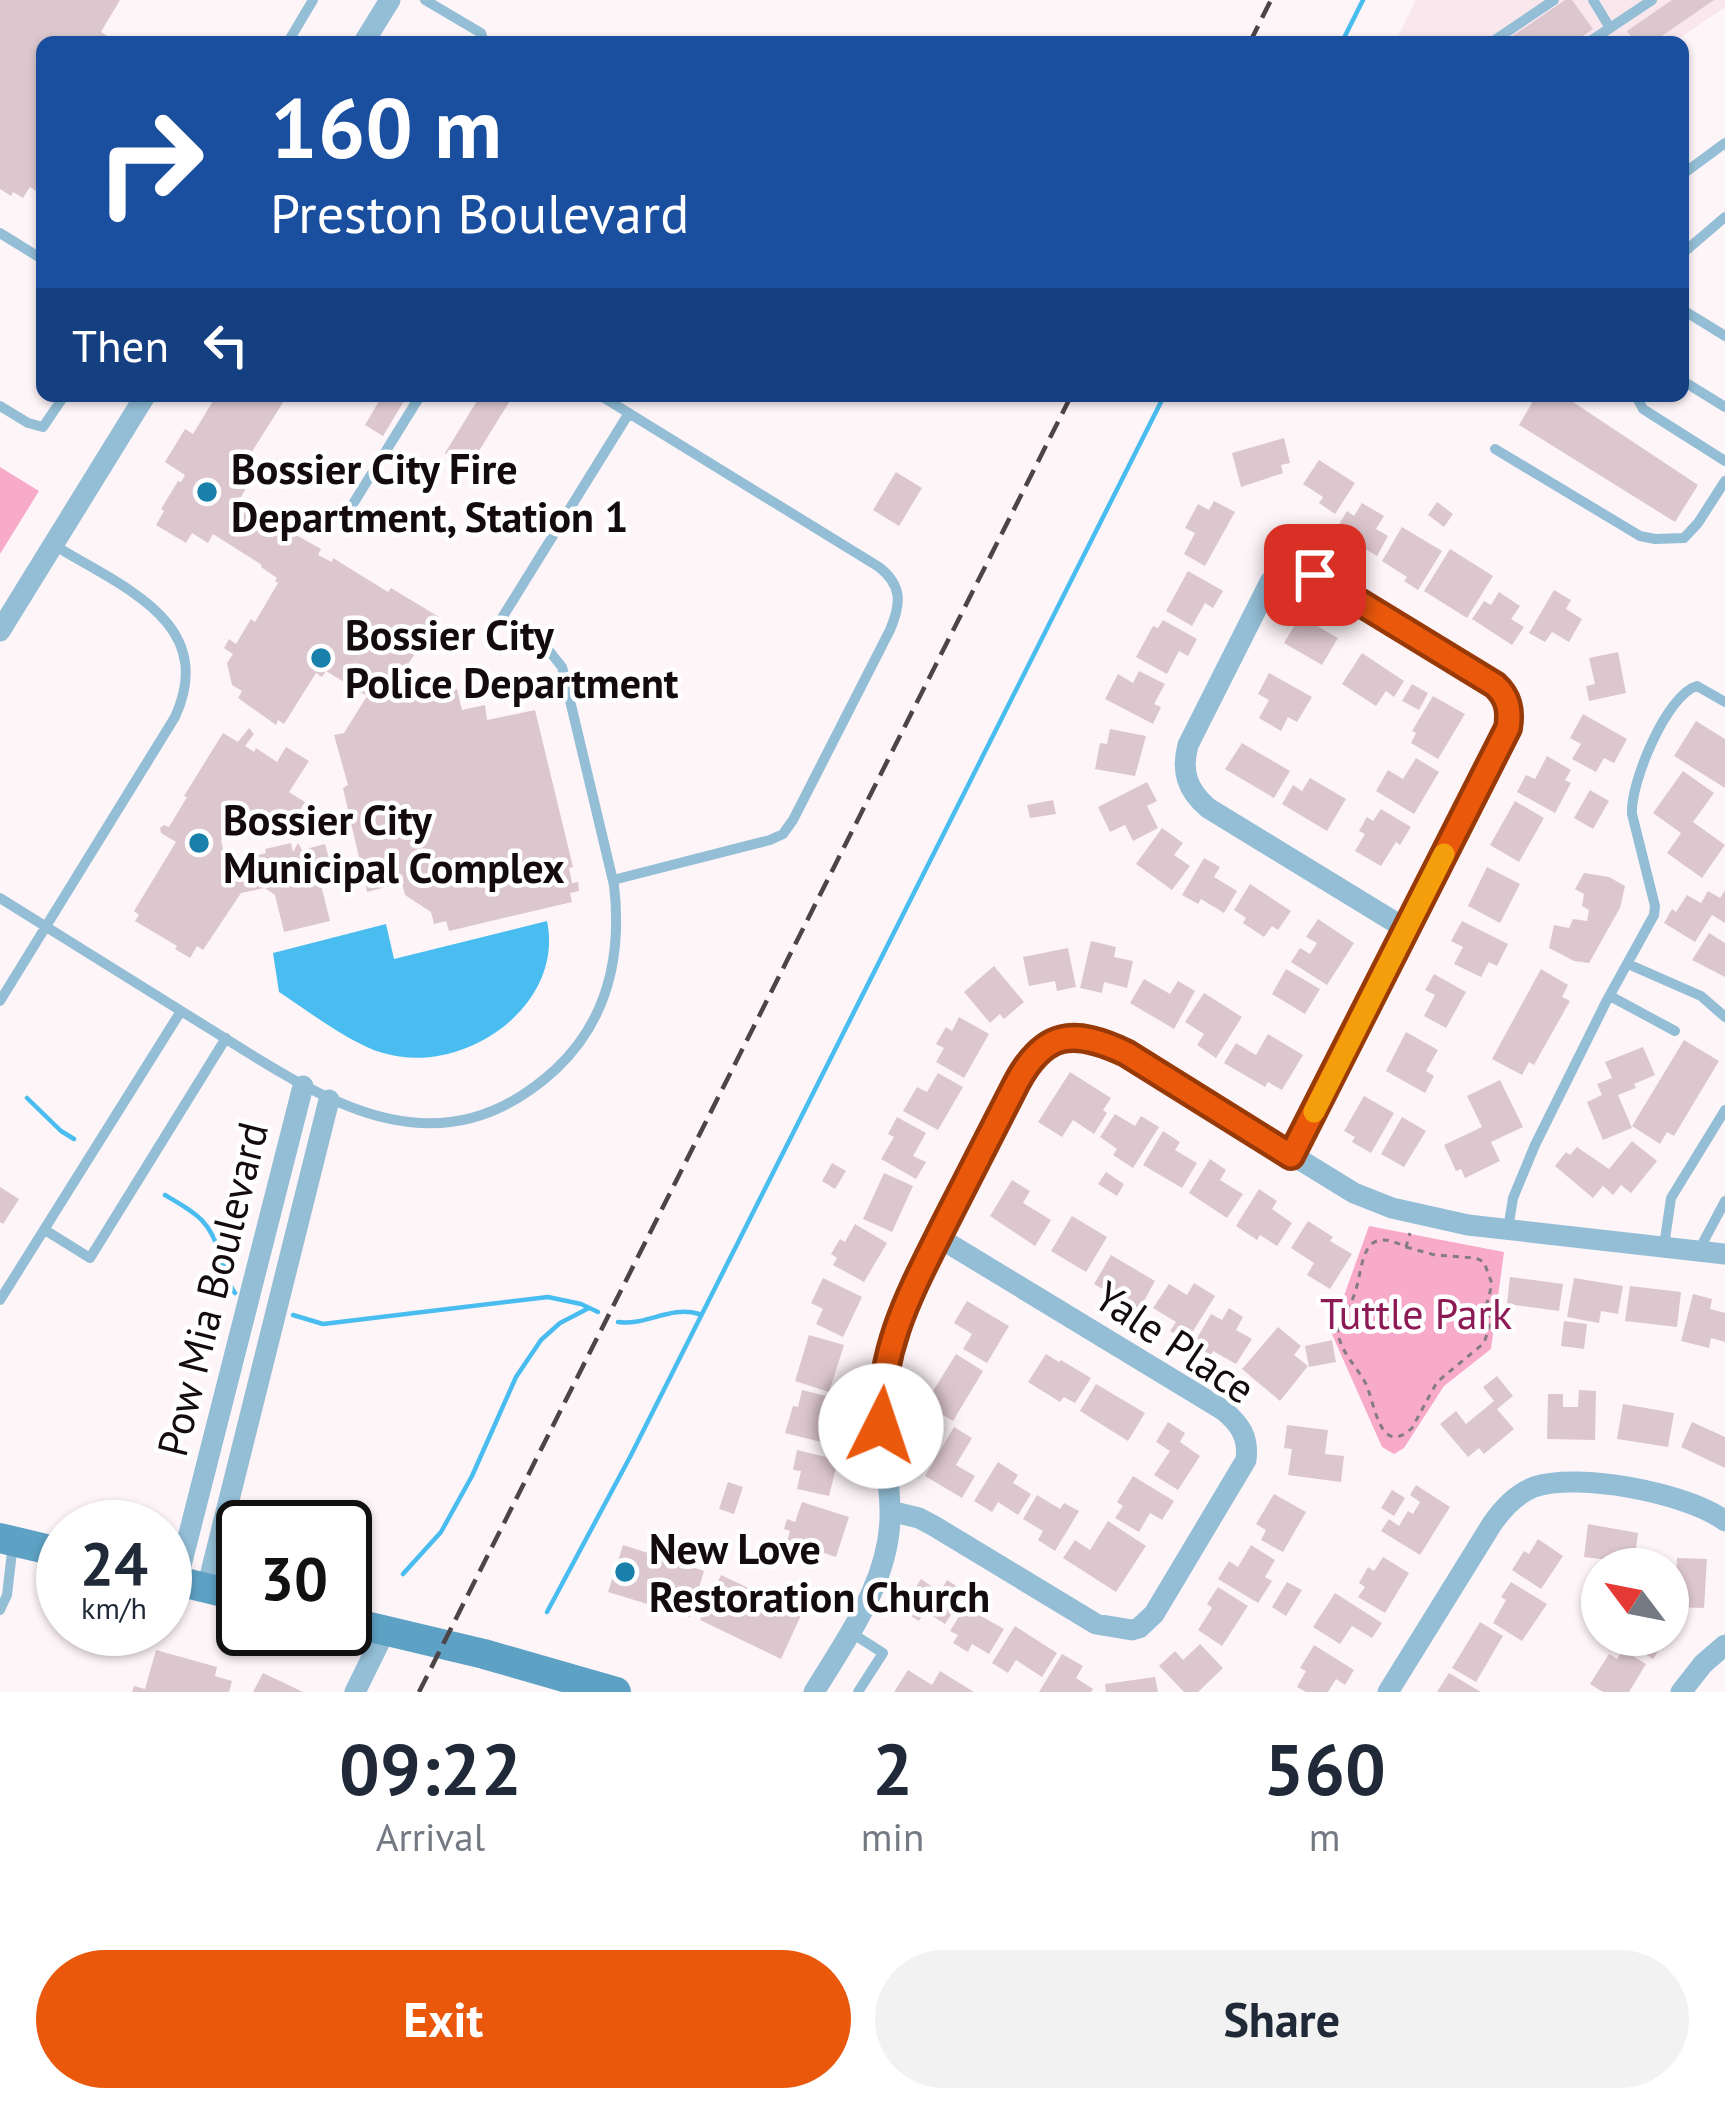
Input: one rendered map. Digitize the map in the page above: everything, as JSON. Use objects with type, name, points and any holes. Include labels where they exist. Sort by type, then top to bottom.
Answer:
[{"type":"main road","points":[[6,1540],[36,1547]]},
{"type":"main road","points":[[372,1627],[616,1692]]},
{"type":"street","points":[[368,36],[390,0]]},
{"type":"street","points":[[0,631],[142,402]]},
{"type":"street","points":[[1291,1156],[1508,728],[1510,716],[1507,700],[1486,679],[1306,569],[1286,568],[1263,595],[1194,731],[1184,759],[1188,782],[1208,808],[1406,929]]},
{"type":"street","points":[[814,1692],[880,1572],[889,1535],[882,1382],[902,1311],[1024,1068],[1032,1056],[1057,1039],[1097,1039],[1126,1053],[1374,1202],[1441,1221],[1725,1254]]},
{"type":"street","name":"Pow Mia Boulevard","points":[[192,1545],[303,1086]]},
{"type":"street","name":"Pow Mia Boulevard","points":[[192,1554],[292,1245],[329,1100]]},
{"type":"street","name":"Yale Place","points":[[890,1511],[934,1526],[1096,1624],[1132,1630],[1154,1614],[1246,1460],[1243,1431],[1223,1410],[938,1237]]},
{"type":"street","points":[[1388,1692],[1492,1524],[1524,1492],[1568,1483],[1631,1489],[1678,1497],[1725,1521]]},
{"type":"street","points":[[355,1692],[385,1630]]},
{"type":"street","points":[[1681,1692],[1725,1645]]},
{"type":"lane","points":[[292,36],[313,0]]},
{"type":"lane","points":[[425,0],[482,36]]},
{"type":"lane","points":[[1501,36],[1554,0]]},
{"type":"lane","points":[[1593,0],[1610,28]]},
{"type":"lane","points":[[1598,36],[1652,0]]},
{"type":"lane","points":[[1689,170],[1725,143]]},
{"type":"lane","points":[[1689,248],[1725,217]]},
{"type":"lane","points":[[0,233],[36,255]]},
{"type":"lane","points":[[1689,314],[1725,336]]},
{"type":"lane","points":[[1689,385],[1725,407]]},
{"type":"lane","points":[[0,406],[43,427],[60,402]]},
{"type":"lane","points":[[343,520],[416,402]]},
{"type":"lane","points":[[611,402],[879,567],[896,584],[899,603],[890,630],[783,834],[613,880]]},
{"type":"lane","points":[[1639,402],[1643,410],[1725,461]]},
{"type":"lane","points":[[0,898],[303,1086],[373,1117],[432,1123],[479,1114],[537,1084],[578,1044],[604,998],[618,935],[613,880],[562,667],[544,645],[502,618],[629,413]]},
{"type":"lane","points":[[1495,449],[1640,536],[1655,539],[1684,538],[1725,481]]},
{"type":"lane","points":[[0,1001],[175,717],[185,692],[180,644],[164,616],[53,545]]},
{"type":"lane","points":[[1508,1229],[1521,1176],[1654,915],[1632,814],[1635,784],[1683,692],[1697,686],[1725,703]]},
{"type":"lane","points":[[1628,964],[1701,996],[1725,1018]]},
{"type":"lane","points":[[1610,996],[1676,1031]]},
{"type":"lane","points":[[0,1300],[181,1011]]},
{"type":"lane","points":[[45,1231],[90,1258],[226,1038]]},
{"type":"lane","points":[[1664,1246],[1671,1198],[1725,1110]]},
{"type":"lane","points":[[1699,1250],[1725,1201]]},
{"type":"lane","points":[[266,1238],[292,1245]]},
{"type":"lane","points":[[0,1610],[7,1594],[6,1540]]},
{"type":"lane","points":[[850,1632],[883,1653],[858,1692]]},
{"type":"path","points":[[1406,1247],[1415,1214]]},
{"type":"path","points":[[1388,1240],[1406,1247],[1476,1258],[1484,1262],[1492,1283],[1484,1343],[1437,1382],[1412,1428],[1396,1437],[1378,1422],[1337,1324],[1355,1293],[1368,1247],[1388,1240]]},
{"type":"shaded area","points":[[1416,0],[1725,0],[1725,7],[1683,36],[1398,36]]},
{"type":"green space","points":[[0,467],[39,491],[0,554]]},
{"type":"green space","name":"Tuttle Park","points":[[1369,1226],[1504,1252],[1491,1349],[1444,1386],[1404,1448],[1394,1454],[1382,1447],[1331,1332]]},
{"type":"water","points":[[547,921],[548,952],[540,981],[524,1007],[501,1028],[444,1055],[413,1058],[371,1049],[279,992],[273,953],[386,924],[394,959]]},
{"type":"building","points":[[0,0],[120,0],[101,32],[107,36],[36,36],[36,191],[30,187],[23,198],[0,189]]},
{"type":"building","points":[[1565,0],[1572,0],[1593,29],[1583,36],[1513,36]]},
{"type":"building","points":[[1672,0],[1714,0],[1662,36],[1631,36],[1627,31]]},
{"type":"building","points":[[212,402],[283,402],[243,466],[255,473],[238,502],[321,549],[318,555],[332,562],[333,558],[439,617],[401,675],[433,695],[457,689],[462,710],[485,705],[487,720],[535,710],[573,867],[569,868],[572,883],[578,882],[579,891],[570,893],[572,902],[449,931],[446,921],[434,924],[431,912],[405,895],[402,883],[367,892],[334,735],[344,733],[367,696],[326,671],[322,677],[316,673],[284,724],[278,720],[276,725],[238,698],[242,691],[232,685],[227,663],[233,654],[224,648],[229,639],[236,644],[251,619],[255,622],[278,583],[262,565],[213,534],[208,543],[192,533],[186,543],[156,525],[161,509],[185,475],[165,462],[185,429],[193,434]]},
{"type":"building","points":[[378,402],[403,402],[383,436],[365,425]]},
{"type":"building","points":[[476,402],[509,402],[469,467],[445,453]]},
{"type":"building","points":[[1532,402],[1573,402],[1698,485],[1675,522],[1519,425]]},
{"type":"building","points":[[1284,438],[1290,463],[1281,465],[1283,473],[1241,487],[1232,453]]},
{"type":"building","points":[[1319,460],[1355,483],[1335,514],[1319,503],[1323,497],[1303,484]]},
{"type":"building","points":[[896,472],[922,488],[899,526],[873,510]]},
{"type":"building","points":[[1214,501],[1235,512],[1205,566],[1184,554],[1195,533],[1185,528],[1198,504],[1209,510]]},
{"type":"building","points":[[1437,502],[1453,514],[1444,527],[1428,515]]},
{"type":"building","points":[[1362,503],[1384,516],[1376,529],[1388,536],[1377,556],[1335,531],[1347,511],[1354,516]]},
{"type":"building","points":[[1402,527],[1442,551],[1418,590],[1382,561]]},
{"type":"building","points":[[1450,549],[1493,576],[1467,618],[1424,591]]},
{"type":"building","points":[[1188,571],[1223,591],[1213,608],[1205,603],[1192,626],[1166,611]]},
{"type":"building","points":[[1554,590],[1571,600],[1566,609],[1582,619],[1569,642],[1552,632],[1545,642],[1529,633]]},
{"type":"building","points":[[1499,592],[1520,606],[1511,619],[1524,627],[1512,645],[1472,619],[1484,601],[1491,605]]},
{"type":"building","points":[[1300,616],[1338,638],[1322,665],[1284,643]]},
{"type":"building","points":[[1163,620],[1197,639],[1188,656],[1179,651],[1167,674],[1136,657],[1153,626],[1158,628]]},
{"type":"building","points":[[1618,652],[1626,693],[1589,701],[1586,686],[1595,684],[1589,658]]},
{"type":"building","points":[[1362,653],[1404,681],[1394,697],[1386,691],[1376,706],[1342,684]]},
{"type":"building","points":[[1139,671],[1165,684],[1154,704],[1161,707],[1153,724],[1105,699],[1118,674],[1133,683]]},
{"type":"building","points":[[1269,673],[1312,697],[1297,722],[1288,717],[1281,731],[1259,718],[1269,700],[1258,694]]},
{"type":"building","points":[[1412,684],[1428,693],[1419,710],[1402,701]]},
{"type":"building","points":[[1433,696],[1465,714],[1438,759],[1411,743],[1416,733],[1412,731]]},
{"type":"building","points":[[1583,714],[1627,739],[1614,763],[1604,758],[1596,772],[1572,759],[1581,744],[1570,738]]},
{"type":"building","points":[[1696,721],[1725,739],[1725,788],[1674,756]]},
{"type":"building","name":"Bossier City Municipal Complex","points":[[249,728],[254,734],[245,746],[254,752],[256,748],[277,762],[286,747],[309,761],[289,792],[305,802],[287,830],[253,810],[238,814],[221,840],[227,866],[248,879],[260,876],[255,856],[266,853],[265,849],[291,843],[293,852],[298,843],[302,850],[325,844],[332,869],[318,873],[330,921],[284,932],[275,895],[265,888],[241,893],[203,950],[197,946],[190,958],[135,921],[139,915],[134,911],[176,842],[160,828],[169,827],[223,733],[238,742]]},
{"type":"building","points":[[1110,729],[1146,736],[1135,776],[1095,769],[1100,743],[1107,744]]},
{"type":"building","points":[[1242,743],[1290,771],[1274,798],[1225,769]]},
{"type":"building","points":[[1547,756],[1571,770],[1565,780],[1571,783],[1555,813],[1517,792],[1526,775],[1535,779]]},
{"type":"building","points":[[1416,758],[1439,772],[1414,814],[1376,791],[1388,770],[1403,779]]},
{"type":"building","points":[[1683,771],[1714,793],[1693,822],[1725,845],[1702,878],[1667,853],[1681,833],[1653,813]]},
{"type":"building","points":[[1310,778],[1346,799],[1327,831],[1282,804],[1293,785],[1302,791]]},
{"type":"building","points":[[1147,782],[1157,801],[1147,806],[1158,828],[1133,841],[1125,825],[1110,832],[1098,807]]},
{"type":"building","points":[[1590,790],[1609,801],[1593,829],[1574,818]]},
{"type":"building","points":[[1053,800],[1056,814],[1030,818],[1027,805]]},
{"type":"building","points":[[1515,801],[1544,818],[1519,862],[1490,845]]},
{"type":"building","points":[[1381,809],[1411,827],[1381,866],[1355,851],[1365,834],[1359,831],[1367,817],[1373,821]]},
{"type":"building","points":[[1162,828],[1183,843],[1174,855],[1190,866],[1172,890],[1136,864]]},
{"type":"building","points":[[1204,858],[1220,867],[1214,877],[1237,891],[1224,913],[1201,899],[1198,904],[1182,895]]},
{"type":"building","points":[[1487,867],[1520,884],[1500,923],[1468,906]]},
{"type":"building","points":[[1584,873],[1609,877],[1625,886],[1620,908],[1589,963],[1549,948],[1554,925],[1569,928],[1573,919],[1587,921],[1584,894],[1575,889]]},
{"type":"building","points":[[1250,884],[1291,911],[1278,930],[1272,926],[1264,937],[1243,923],[1246,918],[1234,910]]},
{"type":"building","points":[[1725,890],[1725,923],[1712,915],[1695,942],[1664,923],[1687,895],[1701,903],[1708,891],[1720,898]]},
{"type":"building","points":[[1318,919],[1354,943],[1327,985],[1291,962],[1300,948],[1310,954],[1317,943],[1306,937]]},
{"type":"building","points":[[1462,921],[1508,944],[1497,966],[1489,962],[1481,977],[1454,964],[1463,947],[1451,941]]},
{"type":"building","points":[[1709,933],[1725,943],[1725,977],[1692,960]]},
{"type":"building","points":[[1091,941],[1116,947],[1114,957],[1133,961],[1127,988],[1104,982],[1102,993],[1080,988]]},
{"type":"building","points":[[1068,948],[1076,987],[1057,991],[1055,981],[1029,986],[1023,957]]},
{"type":"building","points":[[994,966],[1024,1002],[1004,1019],[1000,1014],[990,1023],[964,992]]},
{"type":"building","points":[[1286,969],[1320,989],[1305,1014],[1272,994]]},
{"type":"building","points":[[1541,969],[1568,985],[1562,997],[1570,1001],[1534,1065],[1529,1062],[1522,1075],[1492,1059]]},
{"type":"building","points":[[1434,974],[1466,992],[1446,1028],[1424,1016],[1435,995],[1425,990]]},
{"type":"building","points":[[1144,979],[1170,994],[1178,981],[1195,991],[1174,1029],[1130,1003]]},
{"type":"building","points":[[1204,993],[1242,1017],[1216,1058],[1197,1045],[1204,1034],[1185,1022]]},
{"type":"building","points":[[959,1017],[989,1034],[964,1078],[936,1062],[944,1048],[936,1044],[946,1027],[952,1031]]},
{"type":"building","points":[[1406,1032],[1438,1050],[1426,1071],[1434,1076],[1425,1093],[1386,1071]]},
{"type":"building","points":[[1268,1034],[1303,1055],[1282,1090],[1268,1082],[1265,1087],[1224,1063],[1236,1043],[1256,1055]]},
{"type":"building","points":[[1684,1040],[1719,1061],[1674,1136],[1667,1132],[1660,1144],[1632,1126]]},
{"type":"building","points":[[1643,1047],[1655,1075],[1618,1095],[1632,1128],[1603,1140],[1587,1102],[1602,1095],[1597,1084],[1612,1078],[1605,1062]]},
{"type":"building","points":[[1070,1072],[1111,1098],[1094,1134],[1073,1120],[1062,1137],[1038,1122]]},
{"type":"building","points":[[938,1073],[963,1087],[938,1130],[903,1111],[917,1087],[927,1092]]},
{"type":"building","points":[[1500,1080],[1523,1127],[1491,1142],[1500,1161],[1465,1178],[1461,1169],[1456,1171],[1444,1145],[1482,1127],[1467,1096]]},
{"type":"building","points":[[1364,1096],[1394,1113],[1371,1153],[1344,1131]]},
{"type":"building","points":[[1115,1114],[1135,1126],[1141,1116],[1159,1127],[1133,1168],[1113,1155],[1117,1149],[1100,1137]]},
{"type":"building","points":[[897,1117],[926,1133],[913,1156],[926,1162],[916,1179],[881,1159],[894,1137],[888,1134]]},
{"type":"building","points":[[1402,1117],[1426,1131],[1404,1167],[1381,1154]]},
{"type":"building","points":[[1163,1131],[1180,1142],[1175,1150],[1197,1163],[1182,1188],[1143,1165]]},
{"type":"building","points":[[1632,1141],[1657,1161],[1631,1193],[1621,1185],[1613,1195],[1603,1186],[1593,1198],[1555,1166],[1577,1147],[1609,1169]]},
{"type":"building","points":[[1210,1159],[1226,1170],[1220,1180],[1243,1194],[1227,1218],[1189,1193]]},
{"type":"building","points":[[832,1163],[846,1171],[835,1189],[822,1181]]},
{"type":"building","points":[[1106,1172],[1124,1184],[1117,1196],[1098,1184]]},
{"type":"building","points":[[884,1173],[913,1186],[892,1232],[863,1219]]},
{"type":"building","points":[[1012,1180],[1030,1191],[1023,1203],[1051,1220],[1035,1246],[990,1216]]},
{"type":"building","points":[[0,1187],[19,1199],[3,1224],[0,1222]]},
{"type":"building","points":[[1259,1189],[1277,1201],[1272,1209],[1292,1223],[1277,1246],[1236,1226]]},
{"type":"building","points":[[1072,1216],[1107,1237],[1086,1272],[1051,1251]]},
{"type":"building","points":[[1308,1221],[1352,1254],[1330,1289],[1307,1275],[1314,1263],[1291,1248]]},
{"type":"building","points":[[855,1224],[887,1243],[864,1282],[833,1265],[837,1258],[831,1254]]},
{"type":"building","points":[[1111,1255],[1155,1281],[1139,1310],[1094,1284]]},
{"type":"building","points":[[1510,1277],[1563,1284],[1559,1311],[1507,1304]]},
{"type":"building","points":[[823,1278],[862,1297],[843,1337],[816,1324],[823,1309],[811,1303]]},
{"type":"building","points":[[1574,1278],[1623,1286],[1618,1314],[1601,1311],[1599,1323],[1567,1317]]},
{"type":"building","points":[[1194,1283],[1215,1296],[1187,1341],[1170,1331],[1176,1322],[1153,1308],[1169,1284],[1187,1295]]},
{"type":"building","points":[[1630,1286],[1681,1292],[1677,1327],[1625,1321]]},
{"type":"building","points":[[1693,1294],[1712,1299],[1710,1309],[1725,1313],[1725,1342],[1711,1338],[1709,1348],[1681,1341]]},
{"type":"building","points":[[967,1301],[1009,1326],[987,1363],[963,1349],[972,1334],[954,1323]]},
{"type":"building","points":[[1229,1308],[1243,1317],[1236,1330],[1252,1339],[1236,1364],[1193,1345],[1211,1314],[1222,1320]]},
{"type":"building","points":[[1564,1321],[1587,1324],[1584,1349],[1561,1346]]},
{"type":"building","points":[[1278,1327],[1301,1346],[1294,1355],[1308,1366],[1280,1401],[1242,1369]]},
{"type":"building","points":[[809,1335],[844,1345],[829,1392],[795,1381]]},
{"type":"building","points":[[1332,1340],[1336,1362],[1309,1367],[1305,1346]]},
{"type":"building","points":[[956,1354],[983,1371],[953,1421],[925,1404]]},
{"type":"building","points":[[1046,1354],[1091,1378],[1075,1403],[1064,1397],[1060,1402],[1028,1382]]},
{"type":"building","points":[[1497,1376],[1513,1396],[1497,1409],[1514,1429],[1484,1454],[1479,1448],[1468,1457],[1440,1424],[1456,1411],[1466,1424],[1494,1401],[1483,1387]]},
{"type":"building","points":[[1096,1384],[1145,1413],[1128,1441],[1080,1411]]},
{"type":"building","points":[[802,1390],[830,1397],[824,1421],[834,1424],[829,1444],[785,1433]]},
{"type":"building","points":[[1579,1390],[1596,1391],[1595,1440],[1547,1439],[1548,1394],[1563,1394],[1563,1407],[1578,1407]]},
{"type":"building","points":[[1623,1404],[1674,1413],[1668,1447],[1617,1439]]},
{"type":"building","points":[[1168,1422],[1185,1433],[1180,1442],[1200,1456],[1178,1490],[1154,1475],[1170,1451],[1156,1442]]},
{"type":"building","points":[[1692,1422],[1725,1437],[1725,1468],[1681,1447]]},
{"type":"building","points":[[1287,1425],[1328,1430],[1325,1454],[1344,1456],[1341,1482],[1288,1475],[1292,1449],[1284,1448]]},
{"type":"building","points":[[954,1427],[972,1438],[956,1465],[975,1476],[962,1498],[925,1476]]},
{"type":"building","points":[[797,1450],[838,1460],[829,1496],[797,1489],[801,1471],[793,1470]]},
{"type":"building","points":[[998,1462],[1018,1475],[1013,1483],[1031,1494],[1018,1515],[998,1502],[992,1512],[974,1501]]},
{"type":"building","points":[[1133,1476],[1174,1501],[1162,1520],[1150,1513],[1139,1532],[1115,1518],[1123,1506],[1117,1502]]},
{"type":"building","points":[[728,1482],[743,1487],[734,1514],[719,1509]]},
{"type":"building","points":[[1416,1485],[1450,1507],[1420,1555],[1381,1531],[1389,1519],[1399,1526],[1408,1511],[1413,1514],[1420,1502],[1410,1495]]},
{"type":"building","points":[[1392,1490],[1405,1498],[1394,1516],[1381,1508]]},
{"type":"building","points":[[1274,1494],[1306,1512],[1283,1552],[1261,1540],[1266,1530],[1256,1524]]},
{"type":"building","points":[[1037,1495],[1060,1509],[1064,1503],[1079,1511],[1055,1551],[1038,1540],[1043,1531],[1023,1519]]},
{"type":"building","points":[[802,1502],[849,1517],[836,1557],[809,1548],[806,1558],[784,1551],[790,1531],[784,1529],[787,1519],[795,1522]]},
{"type":"building","points":[[1108,1521],[1146,1546],[1116,1592],[1063,1558],[1075,1540],[1090,1550]]},
{"type":"building","points":[[1588,1524],[1638,1533],[1636,1548],[1585,1548]]},
{"type":"building","points":[[1538,1539],[1563,1556],[1541,1589],[1512,1570]]},
{"type":"building","points":[[623,1545],[704,1571],[690,1617],[608,1592]]},
{"type":"building","points":[[1251,1545],[1275,1560],[1265,1577],[1272,1581],[1258,1603],[1218,1579],[1229,1561],[1238,1567]]},
{"type":"building","points":[[1383,1557],[1409,1573],[1385,1613],[1358,1597],[1368,1567],[1374,1571]]},
{"type":"building","points":[[1689,1558],[1707,1559],[1704,1608],[1689,1608]]},
{"type":"building","points":[[721,1575],[802,1613],[781,1659],[700,1620]]},
{"type":"building","points":[[921,1579],[940,1592],[947,1580],[966,1592],[945,1624],[925,1611],[919,1621],[901,1610]]},
{"type":"building","points":[[1287,1582],[1302,1590],[1286,1616],[1272,1607]]},
{"type":"building","points":[[1511,1582],[1547,1604],[1522,1641],[1493,1623]]},
{"type":"building","points":[[1218,1587],[1248,1606],[1222,1646],[1198,1630]]},
{"type":"building","points":[[1335,1593],[1382,1623],[1372,1638],[1352,1626],[1340,1644],[1313,1627]]},
{"type":"building","points":[[971,1597],[987,1607],[981,1616],[1004,1629],[989,1654],[972,1644],[968,1652],[953,1643],[958,1635],[950,1631]]},
{"type":"building","points":[[1480,1622],[1503,1636],[1476,1682],[1452,1668]]},
{"type":"building","points":[[1015,1626],[1057,1653],[1042,1677],[1016,1660],[1008,1673],[992,1663]]},
{"type":"building","points":[[1200,1644],[1223,1668],[1198,1692],[1184,1692],[1159,1666],[1175,1651],[1183,1660]]},
{"type":"building","points":[[1314,1645],[1354,1670],[1345,1685],[1336,1679],[1328,1692],[1297,1687],[1306,1671],[1300,1668]]},
{"type":"building","points":[[1062,1654],[1083,1666],[1076,1678],[1091,1692],[1039,1692]]},
{"type":"building","points":[[154,1656],[178,1656],[217,1667],[215,1676],[232,1681],[229,1692],[132,1692],[134,1686],[145,1689]]},
{"type":"building","points":[[1608,1656],[1633,1656],[1646,1664],[1629,1692],[1603,1692],[1590,1684]]},
{"type":"building","points":[[908,1670],[932,1685],[940,1671],[974,1692],[894,1692]]},
{"type":"building","points":[[263,1673],[280,1681],[303,1692],[253,1692]]},
{"type":"building","points":[[1449,1673],[1481,1692],[1437,1692]]},
{"type":"building","points":[[1155,1677],[1158,1692],[1106,1692],[1105,1684]]},
{"type":"waterway","points":[[1345,36],[1363,0]]},
{"type":"waterway","points":[[547,1612],[630,1457],[1161,402]]},
{"type":"waterway","points":[[27,1098],[74,1139]]},
{"type":"waterway","points":[[165,1195],[207,1226],[235,1293]]},
{"type":"waterway","points":[[293,1315],[323,1324],[548,1297],[598,1312]]},
{"type":"waterway","points":[[403,1574],[441,1532],[516,1377],[541,1340],[560,1323],[589,1308]]},
{"type":"waterway","points":[[618,1322],[678,1312],[699,1314]]},
{"type":"railway","points":[[1253,36],[1271,0]]},
{"type":"railway","points":[[419,1692],[1068,402]]},
{"type":"slow traffic","points":[[1314,1112],[1444,854]]},
{"type":"place","name":"Bossier City Fire Department, Station 1","points":[[207,492]]},
{"type":"place","name":"Bossier City Police Department","points":[[321,658]]},
{"type":"place","name":"Bossier City Municipal Complex","points":[[199,843]]},
{"type":"place","name":"New Love Restoration Church","points":[[625,1572]]},
{"type":"route","points":[[881,1426],[886,1358],[902,1311],[1016,1084],[1043,1046],[1057,1039],[1097,1039],[1291,1156],[1510,716],[1507,700],[1495,685],[1315,575]]}]
